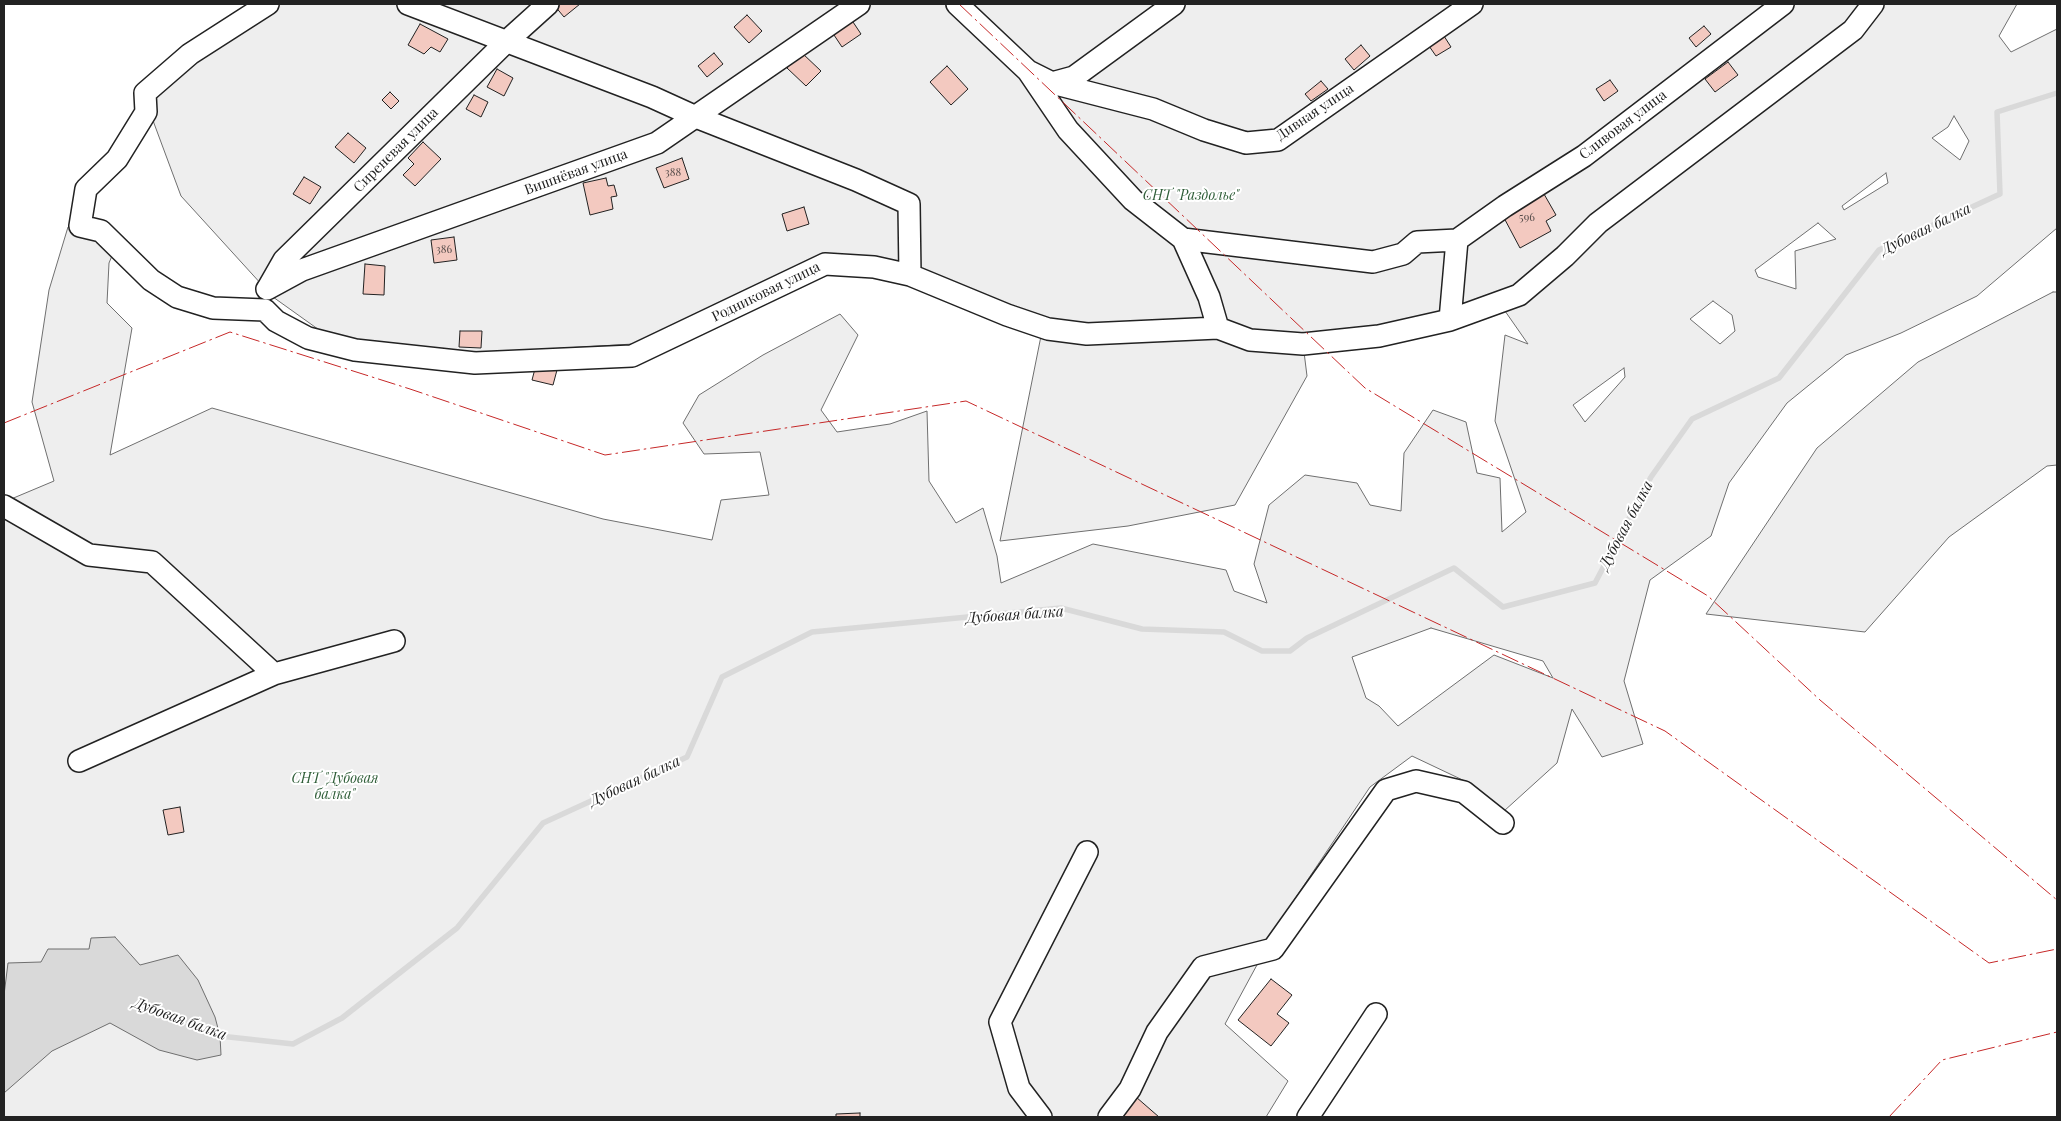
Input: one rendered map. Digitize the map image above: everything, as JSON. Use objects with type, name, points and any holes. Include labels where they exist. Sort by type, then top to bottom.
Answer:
[{"type":"street","points":[[265,310],[214,308],[177,298],[150,280],[101,231],[80,226],[86,189],[117,159],[146,112],[145,93],[190,54],[268,4]]},
{"type":"street","points":[[408,4],[652,97],[696,117],[856,180],[909,204],[910,275]]},
{"type":"street","name":"Сиреневая улица","points":[[265,310],[267,289],[284,260],[507,41],[548,4]]},
{"type":"street","name":"Вишнёвая улица","points":[[267,289],[302,270],[657,143],[859,4]]},
{"type":"street","points":[[956,4],[1028,71],[1068,130],[1133,200],[1183,240],[1209,297],[1218,328]]},
{"type":"street","points":[[1052,83],[1074,77],[1174,4]]},
{"type":"street","name":"Дивная улица","points":[[1028,71],[1052,83],[1153,109],[1204,130],[1246,143],[1278,140],[1472,4]]},
{"type":"street","name":"Сливовая улица","points":[[1457,240],[1584,156],[1783,4]]},
{"type":"street","name":"Родниковая улица","points":[[265,310],[276,321],[308,338],[355,350],[474,363],[632,356],[825,264],[874,267],[910,275],[1007,315],[1048,329],[1087,334],[1218,328],[1250,340],[1303,344],[1379,336],[1450,320],[1519,295],[1565,256],[1598,223],[1853,30],[1873,4]]},
{"type":"street","points":[[1183,240],[1373,262],[1403,254],[1417,242],[1457,240],[1450,320]]},
{"type":"street","points":[[4,506],[89,555],[152,562],[274,674]]},
{"type":"street","points":[[79,760],[274,674],[394,640]]},
{"type":"street","points":[[1108,1117],[1130,1090],[1157,1032],[1202,967],[1273,949],[1386,790],[1416,781],[1464,792],[1503,823]]},
{"type":"street","points":[[1041,1117],[1020,1088],[1000,1022],[1086,852]]},
{"type":"street","points":[[1308,1117],[1376,1014]]},
{"type":"green space","points":[[251,4],[2017,4],[1999,36],[2011,52],[2057,29],[2057,228],[1977,296],[1901,333],[1846,355],[1787,403],[1729,483],[1711,536],[1650,580],[1624,681],[1643,744],[1602,757],[1572,709],[1557,763],[1504,811],[1469,783],[1412,756],[1370,787],[1284,915],[1225,1024],[1288,1081],[1266,1117],[4,1117],[4,502],[54,481],[32,402],[49,290],[68,227],[114,251],[109,263],[107,303],[132,328],[110,455],[212,408],[603,519],[712,540],[721,500],[769,495],[760,452],[704,454],[683,423],[699,395],[763,355],[840,314],[858,335],[821,410],[837,432],[890,424],[927,411],[929,481],[956,523],[983,508],[997,556],[1001,583],[1093,544],[1226,570],[1234,591],[1267,603],[1254,564],[1269,505],[1305,475],[1357,483],[1370,505],[1401,511],[1404,453],[1433,410],[1466,422],[1477,473],[1500,478],[1502,532],[1526,512],[1495,421],[1505,335],[1528,344],[1505,311],[1304,352],[1307,376],[1235,505],[1128,526],[1000,541],[1044,321],[834,254],[633,344],[479,353],[374,343],[322,332],[273,297],[181,196],[142,91]],"holes":[[[1954,116],[1969,141],[1960,160],[1932,138],[1948,127]],[[1886,173],[1888,183],[1844,210],[1842,206]],[[1818,223],[1836,239],[1795,251],[1796,289],[1758,277],[1755,270]],[[1713,301],[1732,315],[1735,331],[1720,344],[1690,319]],[[1624,368],[1625,377],[1585,422],[1573,405]],[[1431,628],[1543,661],[1553,678],[1494,655],[1398,726],[1379,706],[1366,698],[1352,657]]]},
{"type":"green space","points":[[2053,292],[2057,292],[2057,465],[2047,466],[1949,537],[1865,632],[1706,614],[1817,448],[1918,362]]},
{"type":"water","points":[[115,937],[140,965],[178,955],[198,980],[215,1017],[220,1036],[221,1055],[197,1060],[159,1050],[110,1023],[52,1051],[4,1093],[4,995],[8,963],[41,962],[48,949],[89,949],[91,938]]},
{"type":"building","points":[[580,4],[564,17],[554,5]]},
{"type":"building","points":[[747,15],[762,31],[749,43],[734,27]]},
{"type":"building","points":[[851,19],[861,34],[842,47],[832,32]]},
{"type":"building","points":[[420,24],[448,39],[440,52],[431,47],[424,54],[408,45]]},
{"type":"building","points":[[1704,26],[1711,34],[1696,47],[1689,38]]},
{"type":"building","points":[[1444,36],[1451,47],[1436,56],[1429,46]]},
{"type":"building","points":[[1361,45],[1370,56],[1354,70],[1345,59]]},
{"type":"building","points":[[714,53],[723,64],[707,77],[698,66]]},
{"type":"building","points":[[802,53],[821,71],[806,86],[787,68]]},
{"type":"building","points":[[1728,62],[1738,75],[1715,92],[1705,79]]},
{"type":"building","points":[[947,66],[968,89],[951,105],[930,82]]},
{"type":"building","points":[[497,69],[513,78],[504,96],[487,87]]},
{"type":"building","points":[[1610,80],[1618,91],[1604,101],[1596,89]]},
{"type":"building","points":[[1321,81],[1328,89],[1311,101],[1305,94]]},
{"type":"building","points":[[390,92],[399,101],[391,109],[382,100]]},
{"type":"building","points":[[474,95],[488,102],[481,117],[466,109]]},
{"type":"building","points":[[348,133],[366,148],[354,163],[335,147]]},
{"type":"building","points":[[423,142],[441,159],[415,186],[403,175],[414,164],[408,158]]},
{"type":"building","points":[[682,158],[689,179],[664,188],[656,168]]},
{"type":"building","points":[[304,177],[321,187],[310,204],[293,194]]},
{"type":"building","points":[[606,178],[608,186],[614,185],[617,196],[611,197],[613,209],[590,215],[583,183]]},
{"type":"building","points":[[1544,194],[1556,215],[1546,221],[1551,231],[1520,248],[1503,216]]},
{"type":"building","points":[[804,207],[809,224],[787,231],[782,214]]},
{"type":"building","points":[[454,237],[457,260],[434,263],[431,240]]},
{"type":"building","points":[[365,264],[385,266],[384,295],[363,294]]},
{"type":"building","points":[[460,331],[482,331],[481,348],[459,347]]},
{"type":"building","points":[[536,365],[557,370],[553,385],[532,380]]},
{"type":"building","points":[[180,807],[184,832],[168,835],[163,810]]},
{"type":"building","points":[[1271,979],[1292,995],[1277,1014],[1289,1023],[1271,1046],[1238,1020]]},
{"type":"building","points":[[1136,1097],[1159,1117],[1119,1117]]},
{"type":"building","points":[[860,1113],[860,1117],[836,1117],[836,1114]]},
{"type":"waterway","name":"Дубовая балка","points":[[214,1034],[293,1044],[342,1018],[457,928],[543,823],[687,757],[722,677],[812,632],[1061,608],[1142,629],[1224,632],[1262,651],[1290,651],[1307,638],[1454,568],[1503,607],[1595,583],[1651,477],[1692,419],[1779,378],[1879,250],[2000,194],[1997,112],[2057,93]]},
{"type":"power","points":[[959,4],[1365,388],[1708,596],[1820,700],[2057,900]]},
{"type":"power","points":[[4,423],[230,332],[410,389],[605,455],[966,401],[1665,731],[1989,963],[2057,949]]},
{"type":"power","points":[[1889,1117],[1942,1060],[2057,1032]]},
{"type":"park label","name":"СНТ \"Раздолье\"","points":[[1191,196]]},
{"type":"park label","name":"СНТ \"Дубовая балка\"","points":[[335,788]]}]
